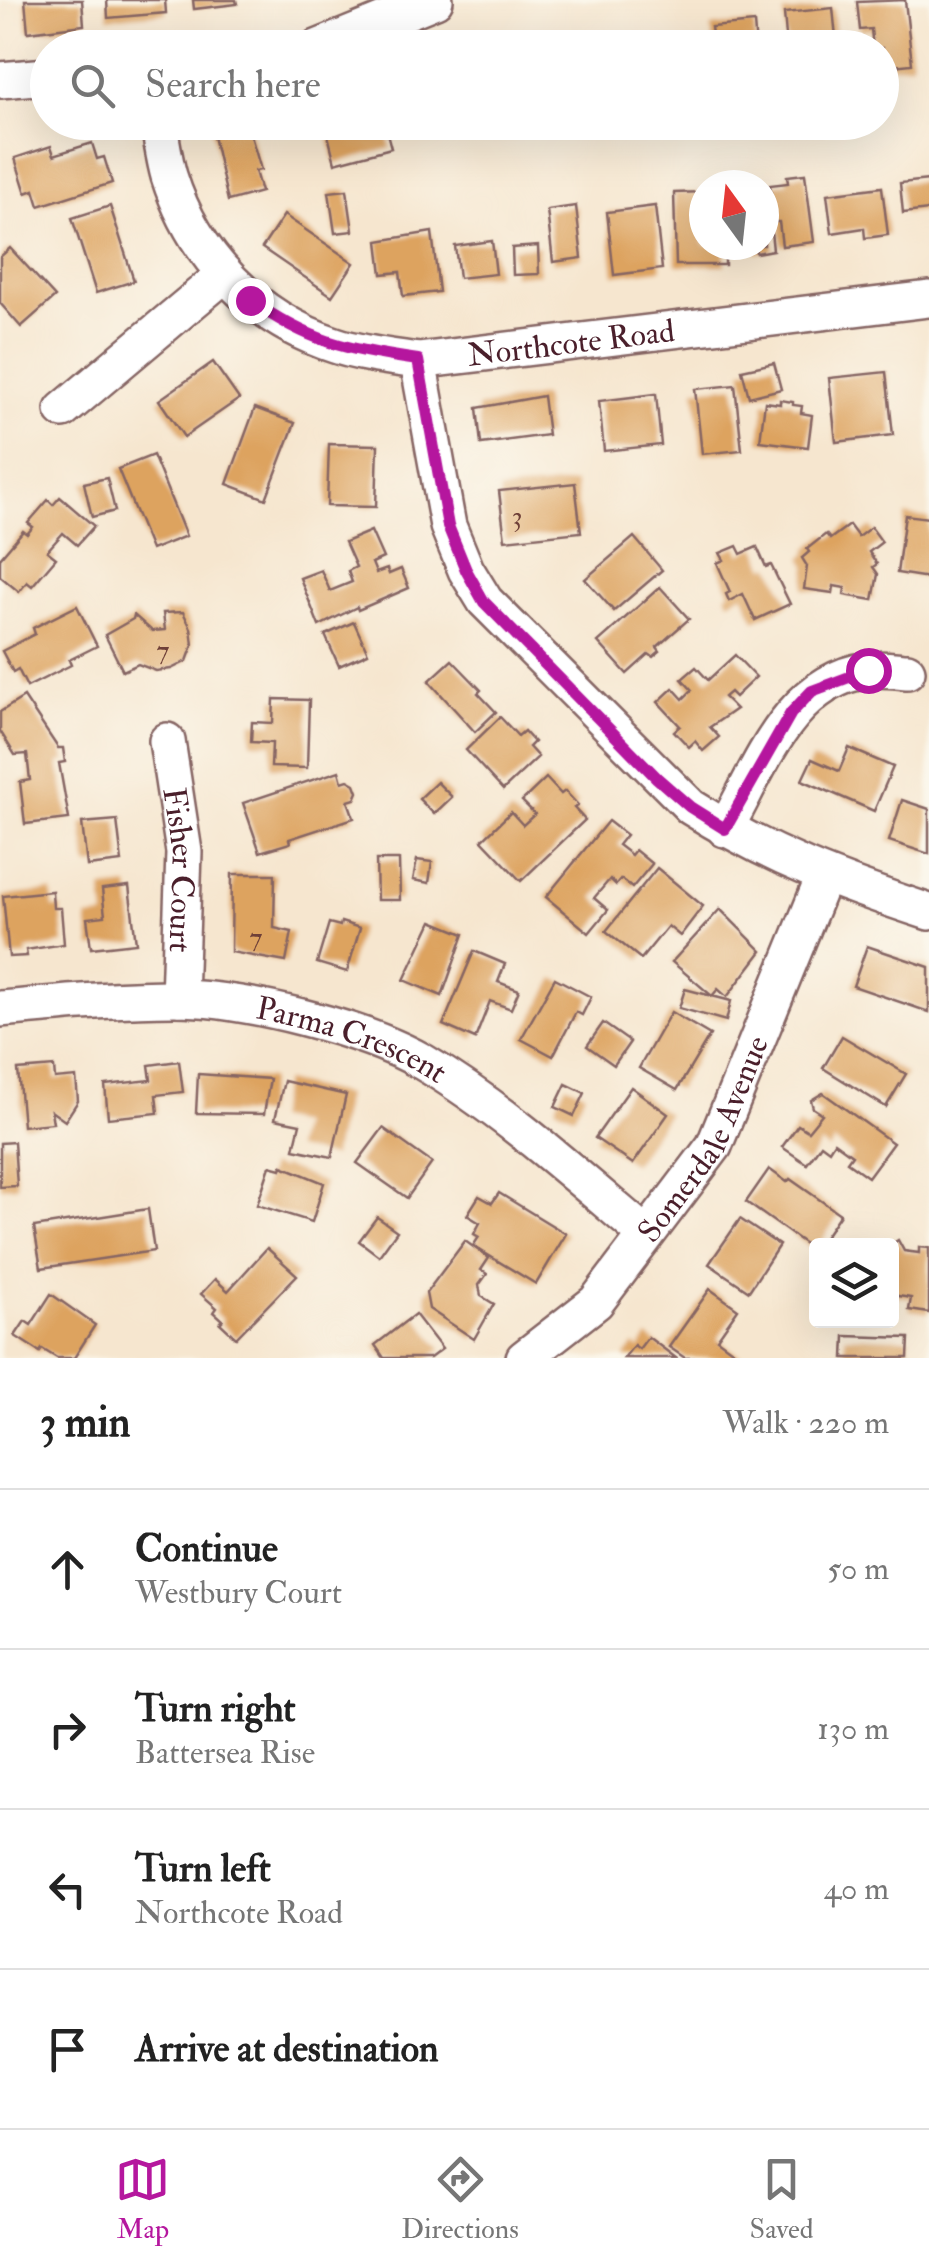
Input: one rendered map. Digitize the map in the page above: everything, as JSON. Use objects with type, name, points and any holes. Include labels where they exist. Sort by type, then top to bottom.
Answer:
[{"type":"street","points":[[362,30],[436,0]]},
{"type":"street","points":[[0,80],[30,78]]},
{"type":"street","name":"Northcote Road","points":[[161,140],[168,175],[189,226],[225,274],[250,300],[287,326],[337,346],[418,360],[929,299]]},
{"type":"street","points":[[63,410],[225,274]]},
{"type":"street","points":[[418,360],[448,526],[484,602],[690,807],[725,829],[824,877],[929,912]]},
{"type":"street","points":[[725,829],[791,713],[812,691],[868,670],[907,671]]},
{"type":"street","name":"Fisher Court","points":[[167,741],[184,852],[180,998]]},
{"type":"street","name":"Somerdale Avenue","points":[[524,1358],[596,1302],[714,1146],[824,877]]},
{"type":"street","name":"Parma Crescent","points":[[0,1009],[180,998],[264,1009],[344,1028],[420,1060],[496,1109],[645,1234]]},
{"type":"building","points":[[25,0],[82,0],[84,25],[28,32]]},
{"type":"building","points":[[107,0],[165,0],[166,13],[108,18]]},
{"type":"building","points":[[193,0],[236,0],[237,4],[194,9]]},
{"type":"building","points":[[905,0],[912,64],[899,65],[899,30],[860,30],[857,2]]},
{"type":"building","points":[[833,8],[835,30],[785,30],[784,13]]},
{"type":"building","points":[[754,23],[755,30],[711,30],[711,27]]},
{"type":"building","points":[[214,140],[252,140],[261,170],[255,171],[261,192],[228,201]]},
{"type":"building","points":[[329,140],[389,140],[391,148],[335,163]]},
{"type":"building","points":[[92,143],[97,159],[104,157],[112,183],[39,206],[34,190],[26,193],[15,158],[51,146],[54,155]]},
{"type":"building","points":[[805,174],[814,242],[782,246],[779,184],[788,183],[787,176]]},
{"type":"building","points":[[929,180],[929,210],[903,213],[900,183]]},
{"type":"building","points":[[882,187],[888,235],[865,238],[864,228],[832,233],[827,194]]},
{"type":"building","points":[[347,190],[353,231],[335,233],[329,192]]},
{"type":"building","points":[[689,192],[689,260],[725,260],[725,265],[676,265],[674,193]]},
{"type":"building","points":[[110,206],[134,281],[96,293],[72,218]]},
{"type":"building","points":[[576,206],[582,258],[553,262],[547,210]]},
{"type":"building","points":[[655,206],[662,269],[614,275],[607,212]]},
{"type":"building","points":[[284,215],[354,263],[332,296],[262,248]]},
{"type":"building","points":[[432,232],[439,292],[403,296],[400,272],[382,274],[378,241]]},
{"type":"building","points":[[492,241],[496,274],[459,278],[455,246]]},
{"type":"building","points":[[538,246],[539,274],[513,275],[512,248]]},
{"type":"building","points":[[10,248],[55,297],[21,327],[0,303],[0,257]]},
{"type":"building","points":[[213,362],[239,399],[184,437],[159,400]]},
{"type":"building","points":[[774,363],[781,389],[749,397],[742,370]]},
{"type":"building","points":[[886,372],[893,435],[836,442],[829,378]]},
{"type":"building","points":[[735,385],[742,450],[702,454],[695,389]]},
{"type":"building","points":[[656,394],[661,445],[604,451],[599,401]]},
{"type":"building","points":[[543,396],[548,435],[481,444],[477,408]]},
{"type":"building","points":[[780,400],[802,406],[801,413],[812,415],[808,447],[760,441],[765,402],[780,404]]},
{"type":"building","points":[[255,408],[295,423],[266,499],[227,484]]},
{"type":"building","points":[[329,444],[378,445],[376,507],[327,506]]},
{"type":"building","points":[[153,455],[186,536],[151,550],[118,469]]},
{"type":"building","points":[[107,478],[115,511],[92,517],[84,483]]},
{"type":"building","points":[[575,483],[581,532],[505,540],[499,491]]},
{"type":"building","points":[[60,497],[94,526],[77,545],[63,533],[47,551],[56,558],[32,586],[27,582],[19,592],[0,576],[0,558],[23,531],[27,534],[33,527],[28,523],[48,500],[53,505]]},
{"type":"building","points":[[905,515],[929,518],[929,578],[897,573]]},
{"type":"building","points":[[849,525],[858,537],[871,527],[882,542],[869,552],[878,574],[873,600],[844,595],[845,588],[834,586],[833,593],[804,589],[807,566],[802,558],[809,552],[807,549],[826,534],[830,539]]},
{"type":"building","points":[[371,531],[383,558],[372,563],[376,573],[387,569],[389,574],[401,569],[409,588],[319,626],[300,578],[321,570],[330,591],[352,582],[348,571],[356,567],[345,542]]},
{"type":"building","points":[[634,537],[662,570],[614,611],[585,579]]},
{"type":"building","points":[[737,546],[741,554],[757,547],[766,567],[771,565],[790,604],[755,620],[743,594],[729,601],[726,594],[730,592],[717,563],[724,560],[720,553]]},
{"type":"building","points":[[660,587],[689,619],[657,647],[660,651],[653,657],[649,654],[627,674],[598,642]]},
{"type":"building","points":[[77,606],[97,646],[69,660],[71,665],[27,687],[2,651],[35,634],[33,628]]},
{"type":"building","points":[[183,612],[191,628],[193,645],[187,661],[171,669],[156,671],[138,664],[123,671],[105,635],[134,615],[152,631],[165,630],[163,613]]},
{"type":"building","points":[[354,622],[368,653],[339,666],[325,635]]},
{"type":"building","points":[[735,655],[756,677],[735,697],[730,692],[724,697],[736,709],[710,727],[719,737],[703,751],[695,741],[689,747],[674,731],[680,726],[658,702],[673,688],[683,699],[692,690],[682,679],[696,667],[708,680]]},
{"type":"building","points":[[452,660],[496,712],[475,732],[429,681]]},
{"type":"building","points":[[24,697],[58,748],[63,748],[65,762],[59,763],[69,819],[25,824],[20,782],[30,780],[27,754],[15,755],[0,731],[0,712]]},
{"type":"building","points":[[274,699],[309,700],[307,768],[271,767],[272,743],[251,742],[252,722],[273,723]]},
{"type":"building","points":[[500,717],[518,736],[524,731],[534,742],[529,747],[538,757],[503,790],[466,750]]},
{"type":"building","points":[[849,748],[893,767],[874,811],[802,780],[812,759],[839,771]]},
{"type":"building","points":[[339,771],[342,782],[355,784],[358,792],[355,799],[348,801],[354,818],[260,852],[243,803]]},
{"type":"building","points":[[546,778],[578,805],[574,808],[585,820],[521,881],[482,840],[511,812],[523,825],[535,814],[522,801]]},
{"type":"building","points":[[437,782],[452,797],[434,814],[419,799]]},
{"type":"building","points":[[902,800],[929,809],[929,854],[889,841]]},
{"type":"building","points":[[117,820],[122,862],[87,866],[82,823]]},
{"type":"building","points":[[608,821],[626,835],[618,845],[631,855],[635,850],[652,864],[632,888],[621,879],[616,885],[610,879],[594,898],[608,910],[589,933],[546,897]]},
{"type":"building","points":[[376,860],[399,860],[400,900],[377,900]]},
{"type":"building","points":[[417,860],[432,862],[429,883],[413,880]]},
{"type":"building","points":[[657,868],[703,906],[680,936],[668,926],[641,959],[606,931]]},
{"type":"building","points":[[232,874],[275,874],[274,928],[292,932],[286,962],[231,952]]},
{"type":"building","points":[[129,886],[136,943],[91,948],[87,918],[105,916],[102,889]]},
{"type":"building","points":[[52,891],[53,908],[61,908],[64,944],[26,950],[27,956],[9,957],[3,896]]},
{"type":"building","points":[[720,909],[762,951],[727,997],[718,989],[712,996],[672,962]]},
{"type":"building","points":[[432,921],[464,934],[442,996],[404,980]]},
{"type":"building","points":[[341,922],[360,928],[347,972],[317,963],[329,923],[340,926]]},
{"type":"building","points":[[867,946],[929,967],[929,1012],[853,986]]},
{"type":"building","points":[[474,951],[505,964],[498,982],[519,990],[511,1009],[490,1001],[475,1039],[443,1025]]},
{"type":"building","points":[[555,978],[591,997],[582,1015],[576,1012],[553,1056],[521,1039]]},
{"type":"building","points":[[685,989],[731,1001],[726,1021],[679,1008]]},
{"type":"building","points":[[671,1012],[710,1035],[677,1090],[639,1068]]},
{"type":"building","points":[[603,1023],[630,1042],[614,1065],[587,1046]]},
{"type":"building","points":[[842,1036],[906,1074],[886,1107],[823,1068]]},
{"type":"building","points":[[179,1061],[183,1092],[156,1095],[158,1113],[108,1118],[105,1085],[151,1080],[149,1065]]},
{"type":"building","points":[[54,1067],[55,1079],[76,1077],[78,1101],[65,1121],[51,1111],[53,1123],[23,1126],[18,1070]]},
{"type":"building","points":[[198,1074],[270,1079],[264,1114],[196,1113]]},
{"type":"building","points":[[284,1081],[346,1095],[332,1157],[294,1149],[300,1124],[275,1119]]},
{"type":"building","points":[[566,1084],[585,1093],[574,1116],[555,1107]]},
{"type":"building","points":[[631,1087],[668,1114],[633,1164],[595,1138]]},
{"type":"building","points":[[823,1093],[893,1143],[868,1177],[847,1162],[852,1155],[834,1142],[829,1150],[821,1144],[807,1164],[782,1147],[798,1125],[808,1131],[822,1114],[813,1108],[811,1100]]},
{"type":"building","points":[[383,1128],[432,1163],[407,1198],[357,1163]]},
{"type":"building","points":[[14,1142],[17,1186],[0,1187],[0,1143]]},
{"type":"building","points":[[270,1166],[282,1166],[324,1183],[312,1222],[257,1205]]},
{"type":"building","points":[[769,1169],[840,1214],[824,1238],[809,1238],[809,1247],[746,1202]]},
{"type":"building","points":[[499,1193],[566,1234],[536,1284],[473,1246],[479,1237],[474,1234],[480,1223],[467,1215],[479,1196],[492,1203]]},
{"type":"building","points":[[148,1209],[154,1251],[41,1268],[34,1227]]},
{"type":"building","points":[[377,1217],[397,1231],[379,1256],[359,1241]]},
{"type":"building","points":[[740,1219],[779,1245],[749,1291],[709,1264]]},
{"type":"building","points":[[465,1241],[489,1258],[481,1270],[487,1274],[479,1285],[481,1296],[494,1304],[474,1339],[429,1309],[426,1293]]},
{"type":"building","points":[[899,1242],[904,1251],[919,1253],[919,1247],[929,1248],[929,1313],[909,1310],[911,1298],[899,1296]]},
{"type":"building","points":[[267,1248],[297,1275],[236,1338],[220,1323],[223,1320],[214,1312],[217,1308],[201,1294],[215,1279],[228,1291]]},
{"type":"building","points":[[710,1289],[738,1309],[717,1339],[743,1358],[685,1358],[669,1347]]},
{"type":"building","points":[[51,1294],[95,1325],[74,1358],[57,1358],[42,1349],[40,1352],[15,1336],[25,1321],[31,1325]]},
{"type":"building","points":[[415,1314],[442,1349],[430,1358],[384,1358],[375,1345]]},
{"type":"building","points":[[845,1336],[909,1338],[908,1358],[844,1358]]},
{"type":"building","points":[[648,1337],[676,1358],[624,1358],[634,1345],[639,1349]]},
{"type":"route","points":[[250,300],[287,326],[337,346],[418,360],[448,526],[484,602],[657,778],[690,807],[725,829],[791,713],[812,691],[868,670]]}]
